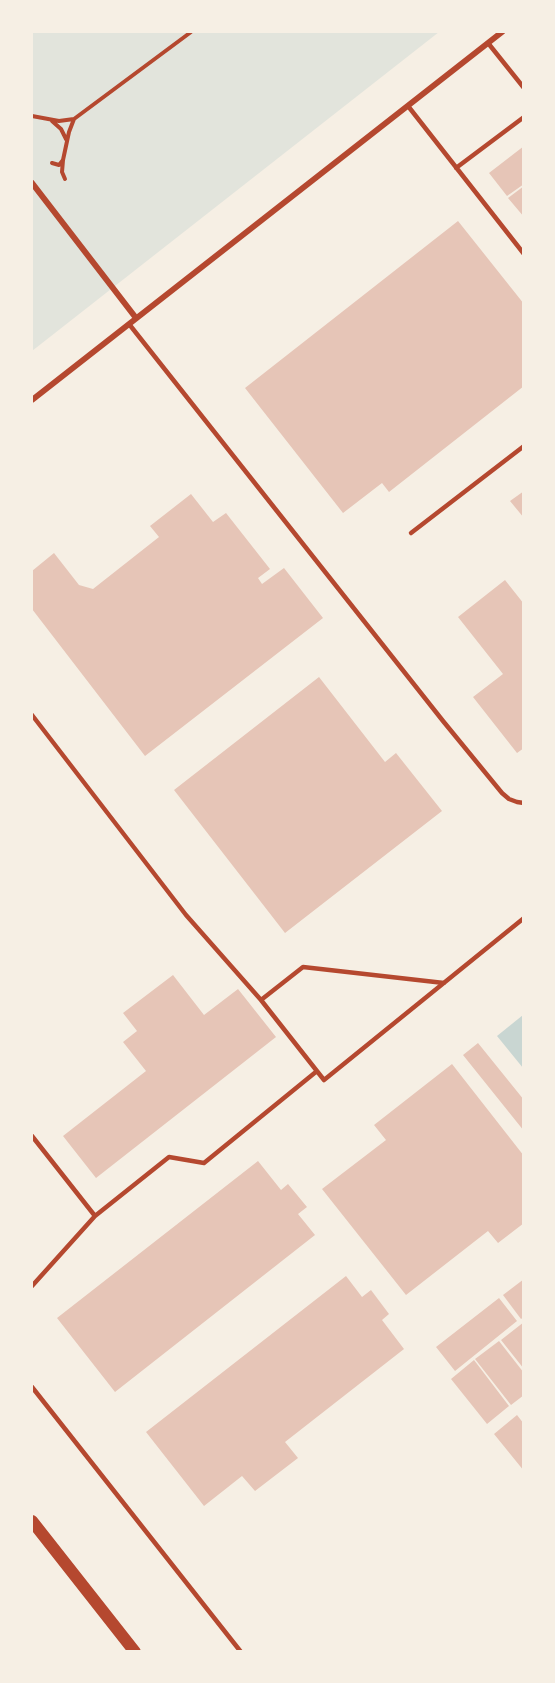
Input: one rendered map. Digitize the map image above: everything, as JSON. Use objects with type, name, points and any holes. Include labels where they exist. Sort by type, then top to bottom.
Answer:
[{"type":"main road","points":[[32,1521],[135,1652]]},
{"type":"street","points":[[32,400],[502,32]]},
{"type":"street","points":[[32,183],[136,318]]},
{"type":"lane","points":[[488,43],[524,88]]},
{"type":"lane","points":[[408,106],[524,254]]},
{"type":"lane","points":[[456,168],[524,117]]},
{"type":"lane","points":[[129,324],[502,793],[509,799],[524,802]]},
{"type":"lane","points":[[411,533],[524,446]]},
{"type":"lane","points":[[32,715],[186,915],[261,1000],[324,1080],[524,918]]},
{"type":"lane","points":[[261,1000],[303,968],[444,983]]},
{"type":"lane","points":[[32,1286],[94,1216],[169,1157],[204,1163],[317,1071]]},
{"type":"lane","points":[[32,1136],[94,1216]]},
{"type":"lane","points":[[32,1387],[241,1652]]},
{"type":"path","points":[[32,116],[59,121],[74,119],[191,32]]},
{"type":"path","points":[[49,119],[61,129],[67,140]]},
{"type":"path","points":[[65,179],[62,172],[63,160],[74,119]]},
{"type":"path","points":[[52,163],[59,165],[63,160]]},
{"type":"shaded area","points":[[32,32],[439,32],[32,351]]},
{"type":"shaded area","points":[[523,1015],[523,1068],[497,1036]]},
{"type":"building","points":[[524,146],[524,184],[507,196],[489,173]]},
{"type":"building","points":[[524,186],[524,217],[508,198]]},
{"type":"building","points":[[458,221],[524,304],[524,386],[389,492],[382,483],[343,513],[245,388]]},
{"type":"building","points":[[524,491],[524,518],[510,501]]},
{"type":"building","points":[[191,494],[213,522],[226,513],[270,569],[258,578],[262,584],[284,568],[323,618],[145,756],[32,609],[32,571],[54,553],[79,585],[93,589],[159,537],[150,526]]},
{"type":"building","points":[[505,580],[524,604],[524,748],[517,753],[473,697],[503,674],[458,617]]},
{"type":"building","points":[[319,677],[385,762],[396,753],[442,811],[285,933],[174,790]]},
{"type":"building","points":[[173,975],[204,1015],[238,989],[276,1037],[96,1178],[63,1136],[146,1071],[123,1042],[137,1031],[123,1013]]},
{"type":"building","points":[[478,1043],[524,1100],[524,1131],[463,1055]]},
{"type":"building","points":[[452,1064],[524,1156],[524,1223],[498,1243],[488,1231],[406,1295],[322,1189],[386,1140],[374,1125]]},
{"type":"building","points":[[258,1161],[281,1190],[288,1184],[307,1207],[298,1214],[315,1235],[115,1392],[57,1318]]},
{"type":"building","points":[[346,1276],[362,1297],[371,1290],[389,1314],[382,1320],[404,1349],[285,1442],[298,1458],[255,1491],[242,1476],[204,1506],[146,1432]]},
{"type":"building","points":[[524,1279],[524,1317],[521,1319],[503,1295]]},
{"type":"building","points":[[499,1298],[517,1321],[455,1371],[436,1347]]},
{"type":"building","points":[[524,1322],[524,1369],[501,1340]]},
{"type":"building","points":[[499,1341],[524,1373],[524,1395],[511,1405],[475,1359]]},
{"type":"building","points":[[474,1360],[509,1406],[487,1424],[451,1379]]},
{"type":"building","points":[[517,1415],[524,1424],[524,1471],[494,1434]]}]
